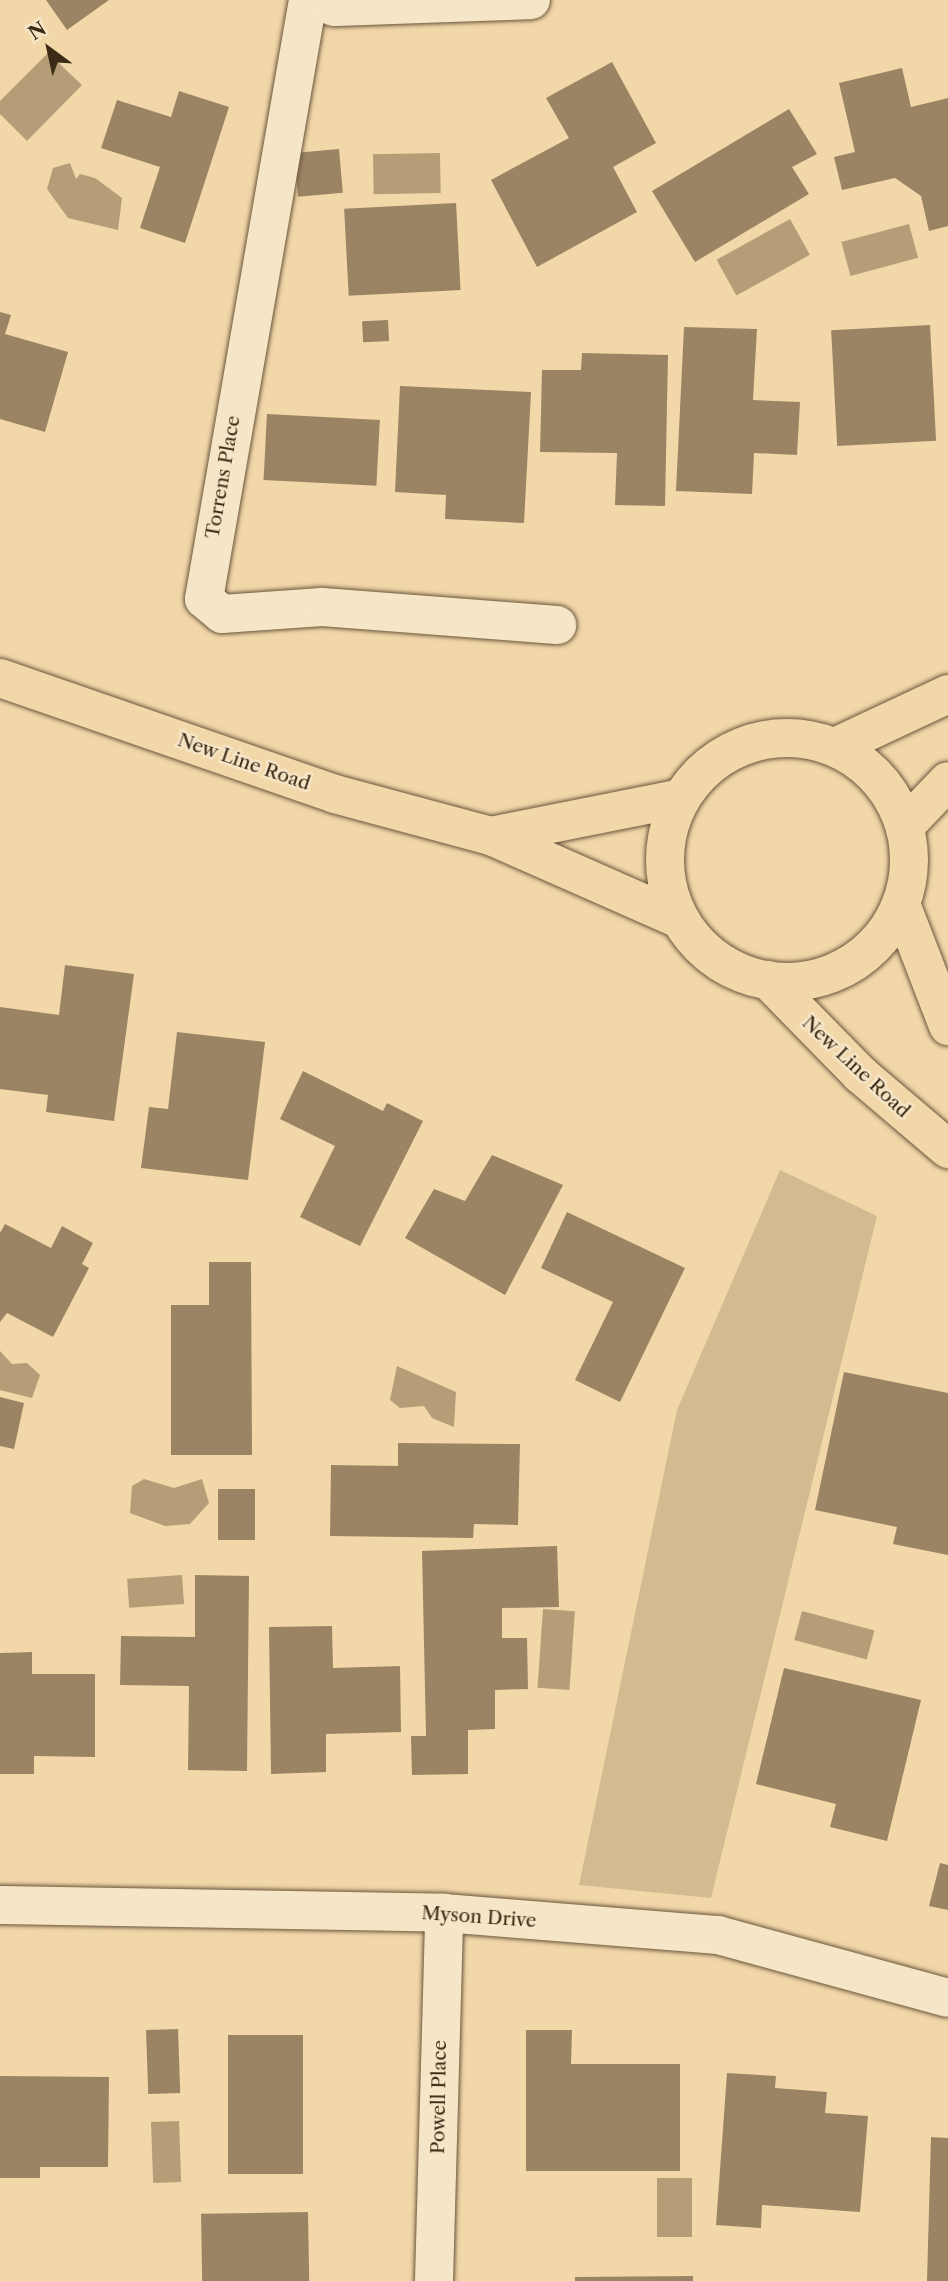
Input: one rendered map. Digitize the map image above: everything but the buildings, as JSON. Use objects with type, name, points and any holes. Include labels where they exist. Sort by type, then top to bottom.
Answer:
[{"type":"main road","name":"New Line Road","points":[[0,678],[335,794],[491,836],[679,919]]},
{"type":"main road","points":[[835,747],[948,694]]},
{"type":"main road","points":[[793,737],[835,747],[874,775],[905,826],[909,865],[901,904],[880,939],[848,965],[809,980],[768,980],[733,970],[701,948],[679,919],[665,879],[666,838],[681,798],[709,765],[748,743],[793,737]]},
{"type":"main road","points":[[905,826],[948,781]]},
{"type":"main road","name":"New Line Road","points":[[491,836],[681,798]]},
{"type":"main road","points":[[901,904],[948,1026]]},
{"type":"main road","name":"New Line Road","points":[[768,980],[860,1074],[948,1149]]},
{"type":"street","name":"Torrens Place","points":[[307,0],[204,598],[222,614],[322,607],[557,625]]},
{"type":"street","points":[[317,0],[334,7],[531,0]]},
{"type":"street","name":"Myson Drive","points":[[0,1905],[444,1913],[718,1935],[948,1998]]},
{"type":"street","name":"Powell Place","points":[[435,2281],[444,1913]]},
{"type":"shaded area","points":[[48,53],[82,85],[27,141],[0,114],[0,101]]},
{"type":"shaded area","points":[[440,153],[441,193],[374,194],[373,154]]},
{"type":"shaded area","points":[[70,163],[76,179],[80,174],[95,178],[122,198],[118,230],[68,218],[47,189],[53,168]]},
{"type":"shaded area","points":[[790,219],[810,255],[736,296],[717,260]]},
{"type":"shaded area","points":[[909,224],[918,258],[850,276],[841,242]]},
{"type":"shaded area","points":[[780,1170],[877,1216],[711,1898],[579,1885],[677,1410]]},
{"type":"shaded area","points":[[0,1351],[12,1364],[27,1363],[40,1375],[32,1398],[0,1390]]},
{"type":"shaded area","points":[[397,1366],[456,1392],[454,1427],[432,1418],[424,1406],[400,1408],[390,1400]]},
{"type":"shaded area","points":[[144,1479],[174,1488],[202,1479],[209,1503],[190,1524],[165,1526],[130,1513],[132,1486]]},
{"type":"shaded area","points":[[182,1575],[184,1604],[129,1608],[127,1579]]},
{"type":"shaded area","points":[[543,1609],[575,1611],[569,1690],[537,1688]]},
{"type":"shaded area","points":[[802,1611],[874,1630],[867,1659],[794,1640]]},
{"type":"shaded area","points":[[179,2121],[181,2182],[153,2183],[151,2122]]},
{"type":"shaded area","points":[[657,2178],[692,2178],[692,2237],[657,2237]]}]
